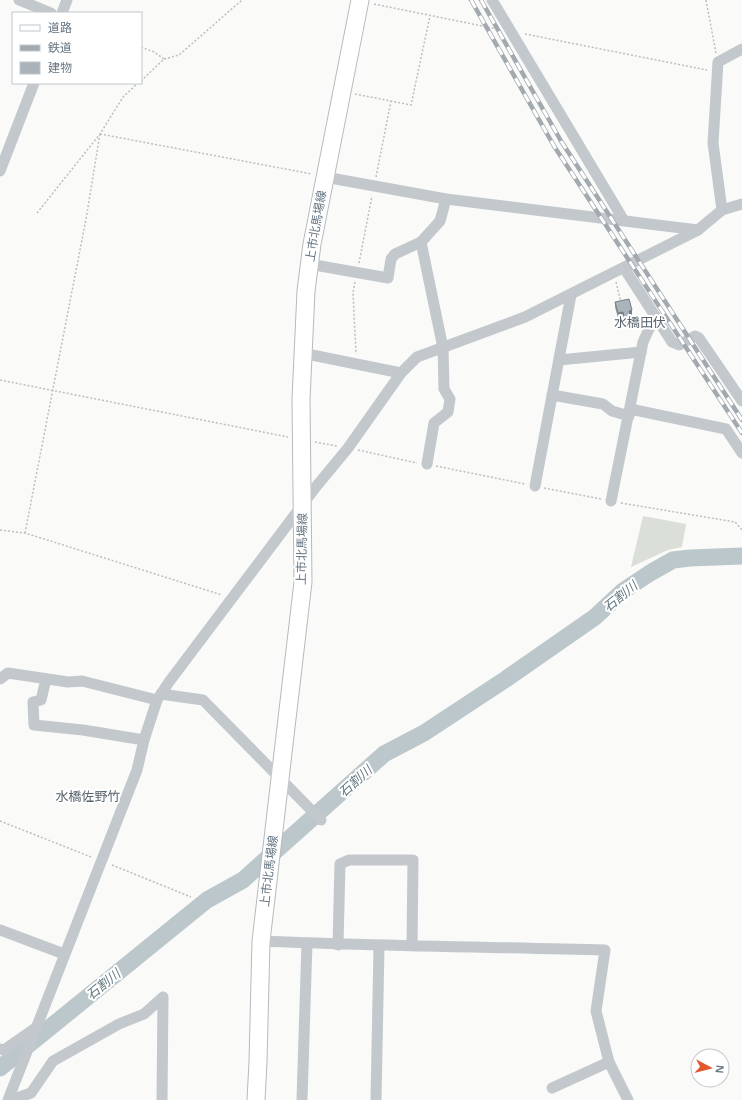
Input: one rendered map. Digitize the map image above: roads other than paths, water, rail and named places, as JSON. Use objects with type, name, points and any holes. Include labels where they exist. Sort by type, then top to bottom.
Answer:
[{"type":"main road","name":"上市北馬場線","points":[[256,1100],[261,942],[303,582],[302,353],[309,264],[360,1]]},
{"type":"street","points":[[19,0],[49,12]]},
{"type":"street","points":[[62,12],[67,0]]},
{"type":"street","points":[[492,0],[509,31],[623,219]]},
{"type":"street","points":[[722,210],[713,143],[718,67],[742,49]]},
{"type":"street","points":[[0,171],[34,84]]},
{"type":"street","points":[[325,177],[446,199],[623,219],[698,230]]},
{"type":"street","points":[[309,264],[388,278],[391,259],[395,254],[421,242],[440,221],[446,199]]},
{"type":"street","points":[[8,1100],[137,770],[144,740],[159,697],[315,488],[348,448],[401,373],[417,358],[526,317],[698,230],[722,210],[742,204]]},
{"type":"street","points":[[421,242],[443,348],[444,388],[450,399],[448,412],[434,423],[426,464]]},
{"type":"street","points":[[624,268],[672,342],[678,345],[696,336],[699,338],[742,401]]},
{"type":"street","points":[[535,486],[571,295]]},
{"type":"street","points":[[611,501],[643,342],[655,316]]},
{"type":"street","points":[[559,360],[641,352]]},
{"type":"street","points":[[302,353],[401,373]]},
{"type":"street","points":[[552,395],[603,404],[612,411],[629,412],[726,429],[742,453]]},
{"type":"street","points":[[0,679],[8,673],[68,682],[82,681],[159,697],[203,700],[321,820]]},
{"type":"street","points":[[46,679],[41,700],[33,702],[34,725],[83,730],[144,740]]},
{"type":"street","points":[[338,945],[340,864],[349,860],[413,860],[412,945]]},
{"type":"street","points":[[0,930],[64,954]]},
{"type":"street","points":[[261,942],[379,946],[412,945],[605,950],[596,1011],[609,1062],[628,1100]]},
{"type":"street","points":[[302,1100],[307,943]]},
{"type":"street","points":[[376,1100],[379,946]]},
{"type":"street","points":[[12,1100],[31,1093],[53,1060],[119,1024],[144,1014],[163,997],[162,1100]]},
{"type":"street","points":[[0,1049],[4,1050],[35,1031]]},
{"type":"street","points":[[552,1088],[609,1062]]},
{"type":"waterway","name":"石割川","points":[[0,1068],[207,900],[243,880],[384,754],[424,733],[506,679],[595,617],[623,591],[673,560],[742,556]]},
{"type":"railway","points":[[471,0],[554,146],[742,433]]},
{"type":"railway","points":[[481,0],[561,141],[742,420]]},
{"type":"district","name":"水橋田伏","points":[[640,322]]},
{"type":"district","name":"水橋佐野竹","points":[[88,796]]}]
